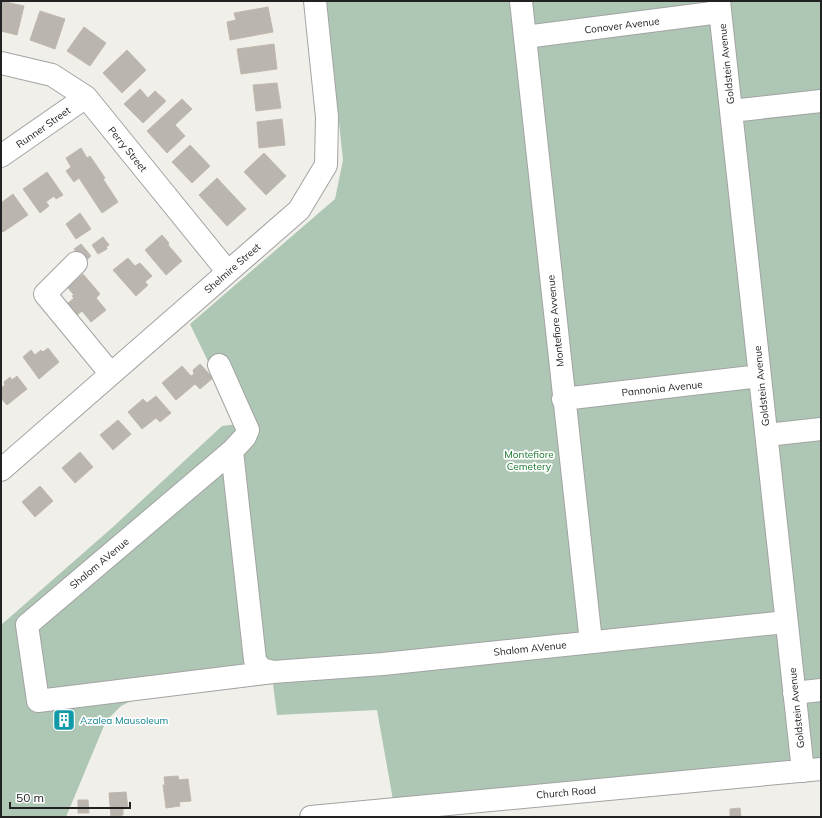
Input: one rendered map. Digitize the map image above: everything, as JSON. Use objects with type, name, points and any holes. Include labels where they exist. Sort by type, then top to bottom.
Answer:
[{"type":"street","name":"Shelmire Street","points":[[1,470],[300,210],[326,165],[327,117],[314,1]]},
{"type":"street","name":"Montefiore Avvenue","points":[[520,1],[591,642]]},
{"type":"street","name":"Conover Avenue","points":[[524,37],[720,7]]},
{"type":"street","name":"Goldstein Avenue","points":[[720,7],[794,693],[812,770]]},
{"type":"street","name":"Perry Street","points":[[1,63],[52,75],[86,97],[228,272]]},
{"type":"street","name":"Runner Street","points":[[1,156],[86,97]]},
{"type":"street","points":[[731,111],[821,101]]},
{"type":"street","points":[[76,263],[45,294],[111,374]]},
{"type":"street","points":[[219,365],[248,430],[245,437],[232,451],[255,660],[261,669],[273,672]]},
{"type":"street","name":"Pannonia Avenue","points":[[564,399],[760,376]]},
{"type":"street","points":[[767,435],[821,429]]},
{"type":"street","name":"Shalom AVenue","points":[[232,451],[27,625],[38,701],[273,672],[383,664],[786,622]]},
{"type":"street","points":[[794,693],[821,690]]},
{"type":"street","name":"Church Road","points":[[311,817],[812,770]]},
{"type":"green space","name":"Montefiore Cemetery","points":[[326,1],[821,1],[821,758],[393,800],[377,710],[277,715],[273,684],[131,701],[121,706],[106,721],[66,817],[1,817],[1,625],[113,527],[222,426],[238,424],[190,324],[335,199],[343,160]]},
{"type":"building","points":[[1,1],[24,6],[17,35],[1,31]]},
{"type":"building","points":[[268,7],[273,32],[230,40],[227,22],[236,20],[234,13]]},
{"type":"building","points":[[40,11],[65,19],[55,49],[30,40]]},
{"type":"building","points":[[84,27],[106,43],[90,66],[67,51]]},
{"type":"building","points":[[274,44],[277,69],[241,74],[237,49]]},
{"type":"building","points":[[127,50],[146,70],[122,93],[103,73]]},
{"type":"building","points":[[277,83],[281,108],[256,111],[253,85]]},
{"type":"building","points":[[140,89],[148,98],[155,91],[166,101],[143,123],[124,104]]},
{"type":"building","points":[[182,99],[192,109],[175,125],[185,136],[167,153],[147,131]]},
{"type":"building","points":[[282,119],[285,145],[259,148],[257,122]]},
{"type":"building","points":[[190,145],[210,166],[192,183],[172,162]]},
{"type":"building","points":[[81,148],[87,158],[90,156],[105,178],[103,179],[118,202],[102,213],[79,178],[74,182],[66,171],[71,167],[66,158]]},
{"type":"building","points":[[264,153],[286,176],[266,195],[244,172]]},
{"type":"building","points":[[47,172],[63,195],[56,199],[54,196],[46,202],[49,206],[40,213],[23,189]]},
{"type":"building","points":[[217,178],[246,209],[227,226],[199,195]]},
{"type":"building","points":[[13,194],[28,215],[3,232],[1,230],[1,203]]},
{"type":"building","points":[[80,213],[91,229],[76,239],[66,224]]},
{"type":"building","points":[[162,235],[169,243],[168,245],[182,261],[166,275],[145,250]]},
{"type":"building","points":[[103,237],[109,245],[106,247],[107,249],[98,254],[92,245]]},
{"type":"building","points":[[81,244],[91,256],[84,262],[74,249]]},
{"type":"building","points":[[128,258],[135,266],[140,263],[152,276],[145,282],[148,285],[136,296],[113,270]]},
{"type":"building","points":[[83,274],[100,294],[96,298],[106,310],[91,322],[82,311],[76,316],[67,304],[74,298],[72,296],[74,295],[67,287]]},
{"type":"building","points":[[48,348],[59,362],[39,379],[23,357],[31,350],[35,355],[41,350],[43,352]]},
{"type":"building","points":[[200,364],[213,378],[200,389],[195,384],[176,400],[162,383],[182,366],[191,376],[194,374],[193,370]]},
{"type":"building","points":[[17,376],[27,389],[7,405],[1,398],[1,388],[5,385],[4,382],[10,377],[12,380]]},
{"type":"building","points":[[156,396],[171,413],[160,422],[156,418],[142,429],[128,412],[143,399],[147,403]]},
{"type":"building","points":[[118,420],[131,434],[113,450],[100,435]]},
{"type":"building","points":[[80,452],[93,467],[75,483],[62,468]]},
{"type":"building","points":[[40,486],[53,501],[35,517],[22,502]]},
{"type":"building","name":"Azalea Mausoleum","points":[[71,713],[73,724],[57,726],[56,716]]},
{"type":"building","points":[[178,776],[179,780],[188,779],[191,801],[179,802],[180,806],[166,808],[163,785],[165,785],[164,777]]},
{"type":"building","points":[[126,792],[128,808],[123,809],[123,815],[111,817],[109,793]]},
{"type":"building","points":[[78,800],[88,800],[89,813],[78,813]]},
{"type":"building","points":[[740,808],[741,817],[730,817],[730,809]]},
{"type":"place","name":"Azalea Mausoleum","points":[[64,720]]}]
